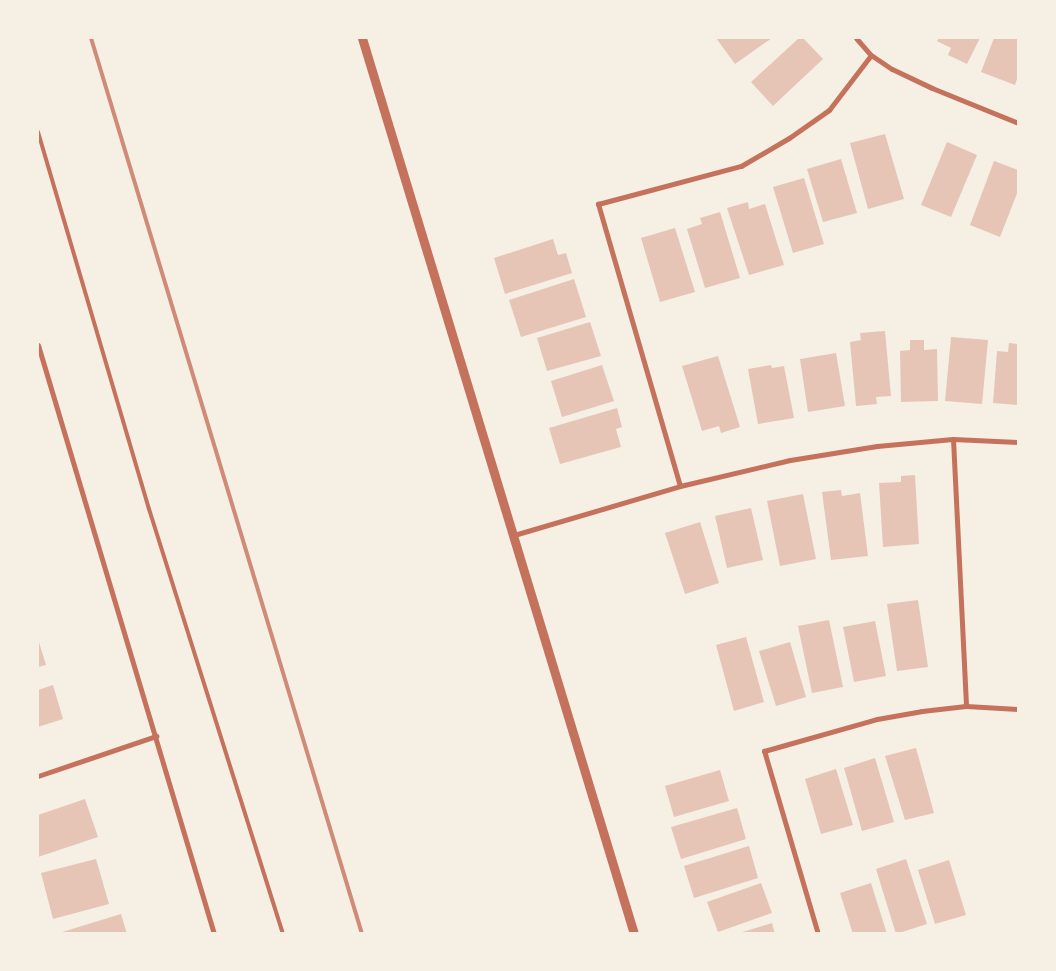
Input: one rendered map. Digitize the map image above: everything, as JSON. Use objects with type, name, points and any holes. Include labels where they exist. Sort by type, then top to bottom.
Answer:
[{"type":"street","points":[[362,38],[634,934]]},
{"type":"street","points":[[856,38],[871,55],[892,69],[932,88],[1018,123]]},
{"type":"street","points":[[680,486],[598,204],[741,166],[789,138],[829,110],[871,55]]},
{"type":"street","points":[[38,345],[214,934]]},
{"type":"street","points":[[514,536],[680,486],[790,460],[877,446],[953,440],[1018,442]]},
{"type":"street","points":[[953,440],[966,706]]},
{"type":"street","points":[[818,934],[764,751],[877,720],[966,706],[1018,709]]},
{"type":"street","points":[[38,776],[156,736]]},
{"type":"lane","points":[[38,132],[149,509],[283,934]]},
{"type":"building","points":[[716,38],[772,38],[735,64]]},
{"type":"building","points":[[799,38],[803,38],[823,59],[773,106],[751,82]]},
{"type":"building","points":[[939,38],[980,38],[967,64],[948,55],[951,48],[937,41]]},
{"type":"building","points":[[994,38],[1018,38],[1018,76],[1015,85],[981,72]]},
{"type":"building","points":[[885,134],[904,199],[868,209],[850,143]]},
{"type":"building","points":[[947,142],[977,155],[951,217],[921,205]]},
{"type":"building","points":[[841,159],[857,213],[823,222],[807,169]]},
{"type":"building","points":[[994,161],[1018,170],[1018,191],[1000,237],[970,225]]},
{"type":"building","points":[[804,178],[824,244],[793,253],[773,187]]},
{"type":"building","points":[[748,202],[749,209],[765,204],[784,265],[749,275],[727,208]]},
{"type":"building","points":[[720,212],[740,278],[705,288],[687,229],[702,224],[700,218]]},
{"type":"building","points":[[675,228],[695,292],[660,302],[641,238]]},
{"type":"building","points":[[553,239],[558,255],[566,253],[572,273],[505,294],[494,258]]},
{"type":"building","points":[[574,279],[586,317],[521,337],[509,300]]},
{"type":"building","points":[[590,322],[601,356],[547,371],[537,338]]},
{"type":"building","points":[[885,331],[891,396],[876,397],[877,404],[856,406],[850,342],[861,340],[860,333]]},
{"type":"building","points":[[951,337],[988,340],[982,404],[945,401]]},
{"type":"building","points":[[910,340],[924,340],[924,350],[937,349],[938,401],[901,402],[900,351],[910,350]]},
{"type":"building","points":[[1009,343],[1018,344],[1018,405],[993,403],[997,351],[1008,352]]},
{"type":"building","points":[[836,353],[845,406],[808,412],[800,359]]},
{"type":"building","points":[[718,356],[740,427],[721,433],[719,426],[702,431],[682,366]]},
{"type":"building","points":[[602,365],[614,401],[562,417],[551,381]]},
{"type":"building","points":[[771,365],[772,368],[784,366],[794,418],[758,424],[748,369]]},
{"type":"building","points":[[617,408],[622,427],[616,429],[621,447],[560,464],[549,428]]},
{"type":"building","points":[[915,475],[919,544],[883,547],[879,483],[901,482],[901,476]]},
{"type":"building","points":[[841,490],[842,496],[860,493],[868,556],[831,560],[822,492]]},
{"type":"building","points":[[803,494],[816,559],[780,566],[767,501]]},
{"type":"building","points":[[751,508],[763,560],[727,568],[715,516]]},
{"type":"building","points":[[700,522],[719,583],[685,594],[665,533]]},
{"type":"building","points":[[918,600],[928,667],[897,671],[887,604]]},
{"type":"building","points":[[829,620],[843,687],[812,693],[798,626]]},
{"type":"building","points":[[875,621],[886,676],[854,682],[843,627]]},
{"type":"building","points":[[746,637],[764,702],[734,711],[716,645]]},
{"type":"building","points":[[38,639],[46,665],[38,667]]},
{"type":"building","points":[[790,642],[806,697],[776,706],[759,651]]},
{"type":"building","points":[[53,685],[63,719],[38,727],[38,690]]},
{"type":"building","points":[[916,748],[934,813],[905,820],[885,756]]},
{"type":"building","points":[[875,758],[894,822],[862,831],[844,768]]},
{"type":"building","points":[[836,769],[853,825],[821,834],[805,779]]},
{"type":"building","points":[[720,770],[729,801],[674,817],[665,786]]},
{"type":"building","points":[[85,799],[98,837],[38,857],[38,815]]},
{"type":"building","points":[[737,808],[746,839],[681,859],[671,827]]},
{"type":"building","points":[[749,846],[758,878],[694,898],[684,866]]},
{"type":"building","points":[[96,859],[109,904],[53,919],[41,873]]},
{"type":"building","points":[[906,859],[927,924],[896,934],[876,869]]},
{"type":"building","points":[[949,860],[966,915],[935,924],[918,870]]},
{"type":"building","points":[[761,883],[772,913],[718,932],[707,902]]},
{"type":"building","points":[[871,883],[887,934],[853,934],[840,893]]},
{"type":"building","points":[[121,914],[127,934],[59,934],[59,933]]},
{"type":"building","points":[[772,923],[775,934],[739,934],[739,933]]},
{"type":"railway","points":[[91,38],[362,934]]}]
